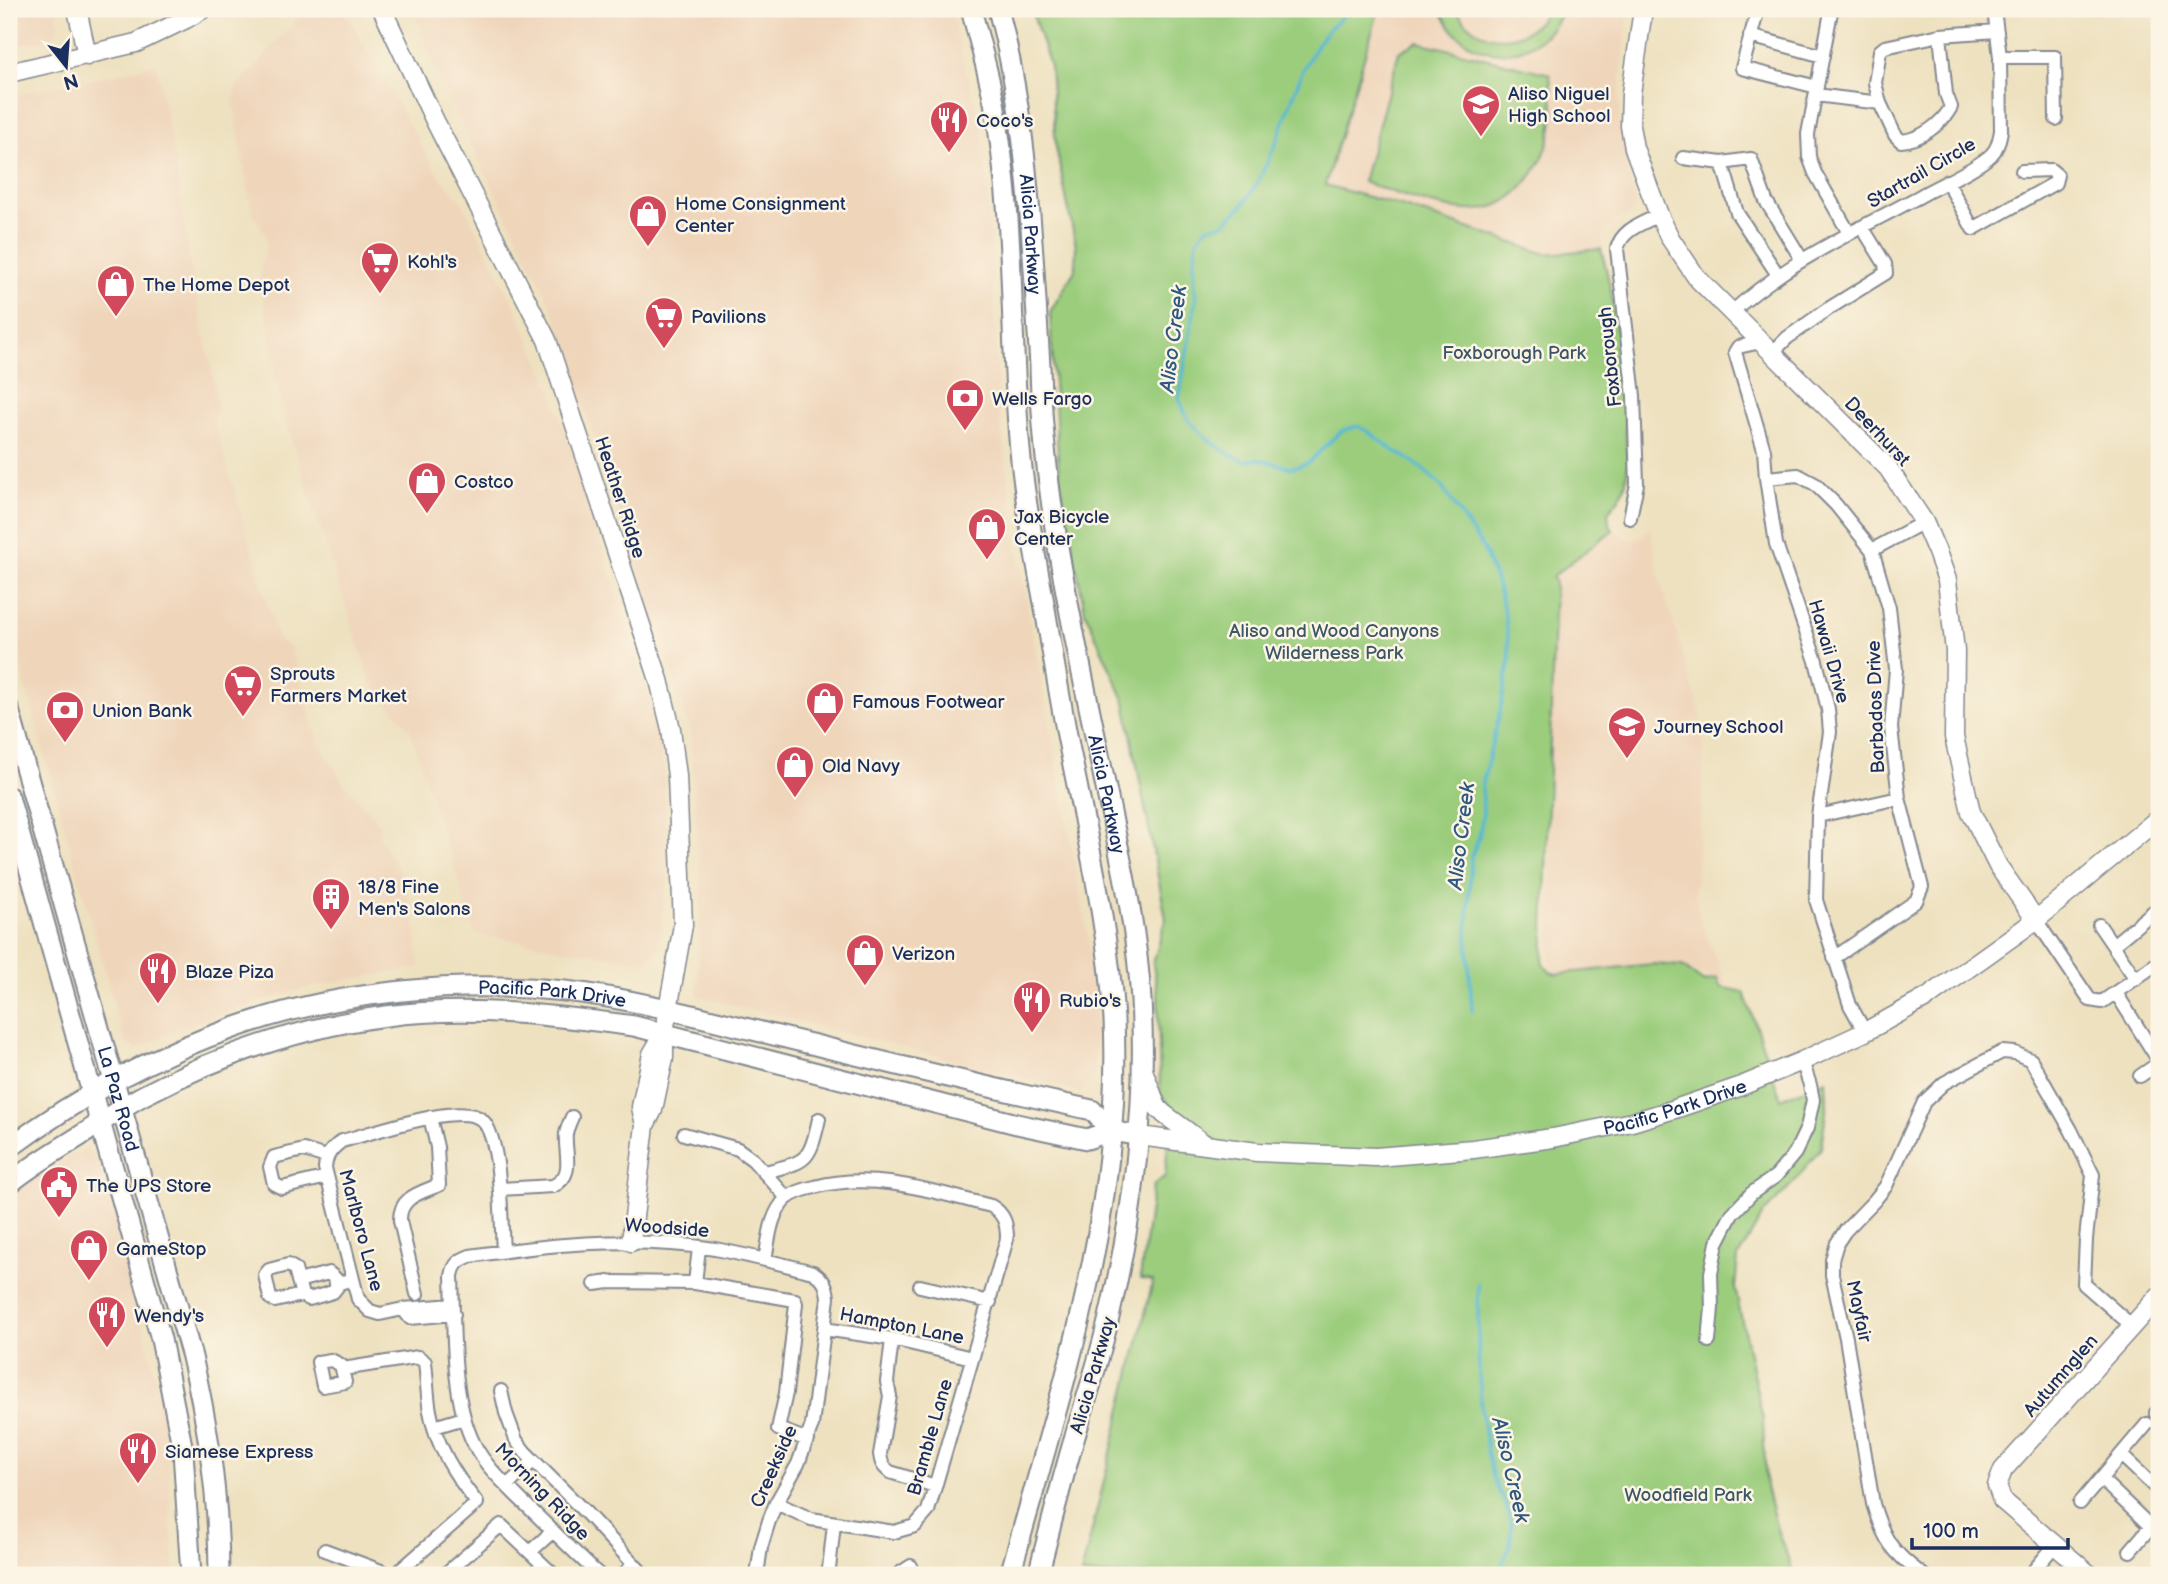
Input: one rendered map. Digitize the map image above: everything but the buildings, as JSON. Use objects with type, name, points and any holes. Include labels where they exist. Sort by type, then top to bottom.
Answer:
[{"type":"main road","name":"Alicia Parkway","points":[[971,9],[993,100],[1002,159],[1021,462],[1071,754],[1101,903],[1109,961],[1114,1040],[1111,1131],[1101,1223],[1087,1292],[1010,1575]]},
{"type":"main road","name":"Alicia Parkway","points":[[998,9],[1017,96],[1026,158],[1043,436],[1055,539],[1130,900],[1141,1001],[1143,1069],[1140,1136],[1130,1218],[1110,1315],[1038,1575]]},
{"type":"main road","name":"La Paz Road","points":[[10,716],[192,1357],[203,1405],[216,1496],[219,1575]]},
{"type":"main road","name":"La Paz Road","points":[[9,797],[161,1339],[184,1451],[191,1575]]},
{"type":"main road","name":"Pacific Park Drive","points":[[9,1149],[92,1093],[179,1050],[241,1025],[329,1003],[413,990],[479,988],[550,990],[669,1009],[1092,1110],[1111,1131]]},
{"type":"main road","points":[[314,1030],[338,1015],[397,1005],[410,996],[413,990]]},
{"type":"main road","name":"Pacific Park Drive","points":[[9,1184],[53,1152],[143,1095],[193,1071],[314,1030],[388,1016],[433,1012],[483,1012],[582,1019],[664,1032],[1017,1124],[1090,1140],[1111,1131],[1140,1136]]},
{"type":"street","points":[[77,9],[87,56]]},
{"type":"street","points":[[9,73],[136,43],[202,9]]},
{"type":"street","name":"Heather Ridge","points":[[382,9],[435,121],[547,340],[659,680],[671,729],[677,776],[683,925],[664,1032],[664,1058],[653,1110],[645,1125],[631,1242]]},
{"type":"street","name":"Deerhurst","points":[[1643,9],[1631,94],[1630,126],[1634,148],[1659,215],[1697,278],[1888,468],[1924,522],[1947,580],[1955,651],[1954,737],[1971,812],[1997,866],[2036,920]]},
{"type":"street","points":[[1758,9],[1742,68],[1817,91],[1880,103]]},
{"type":"street","points":[[1835,9],[1831,12],[1808,134],[1809,157],[1815,173],[1849,233]]},
{"type":"street","name":"Startrail Circle","points":[[1731,313],[1754,291],[1802,260],[1984,161],[1993,153],[1999,142],[2000,57],[1994,9]]},
{"type":"street","points":[[1940,35],[1946,94],[1951,107],[1937,124],[1912,140],[1901,141],[1895,135],[1880,103],[1875,83],[1880,51],[1885,47],[1940,35],[1997,31]]},
{"type":"street","points":[[1749,36],[1823,55]]},
{"type":"street","points":[[2000,57],[2055,57],[2056,120]]},
{"type":"street","points":[[1683,158],[1722,163],[1751,159],[1766,201],[1802,260]]},
{"type":"street","points":[[1722,163],[1737,213],[1778,275]]},
{"type":"street","points":[[1947,181],[1973,229],[2055,183],[2057,175],[2051,170],[2022,171]]},
{"type":"street","name":"Foxborough","points":[[1630,518],[1637,484],[1634,396],[1617,249],[1620,239],[1628,231],[1659,215]]},
{"type":"street","points":[[1767,347],[1787,338],[1886,273],[1885,264],[1862,228]]},
{"type":"street","name":"Hawaii Drive","points":[[1767,347],[1738,347],[1734,352],[1764,450],[1776,544],[1816,661],[1829,709],[1830,732],[1818,816],[1816,900],[1850,1005],[1865,1032]]},
{"type":"street","name":"Barbados Drive","points":[[1766,478],[1798,474],[1815,484],[1836,505],[1872,551],[1889,608],[1896,669],[1891,728],[1899,798],[1922,887],[1916,901],[1835,958]]},
{"type":"street","points":[[1872,551],[1924,522]]},
{"type":"street","points":[[1818,816],[1899,798]]},
{"type":"street","name":"Pacific Park Drive","points":[[1140,1136],[1209,1147],[1376,1157],[1426,1154],[1553,1138],[1632,1122],[1675,1109],[1739,1087],[1865,1032],[1948,984],[2036,920],[2159,818]]},
{"type":"street","points":[[2113,945],[2159,907]]},
{"type":"street","points":[[2036,920],[2090,1000],[2102,1002],[2159,962]]},
{"type":"street","points":[[2099,925],[2136,979]]},
{"type":"street","points":[[2116,993],[2159,1062],[2140,1076]]},
{"type":"street","name":"Mayfair","points":[[1923,1575],[1891,1548],[1873,1504],[1846,1338],[1832,1275],[1832,1259],[1845,1231],[1886,1185],[1924,1102],[1934,1090],[2002,1052],[2015,1052],[2031,1060],[2093,1175],[2084,1284],[2131,1325]]},
{"type":"street","points":[[1709,1341],[1711,1273],[1717,1243],[1732,1214],[1752,1193],[1776,1176],[1795,1153],[1807,1128],[1813,1100],[1811,1085],[1795,1063]]},
{"type":"street","points":[[1143,1069],[1157,1107],[1209,1147]]},
{"type":"street","name":"Marlboro Lane","points":[[454,1310],[410,1318],[403,1309],[380,1314],[370,1311],[358,1299],[327,1177],[326,1157],[332,1147],[342,1141],[430,1117],[471,1114],[489,1130],[500,1189]]},
{"type":"street","points":[[417,1294],[400,1212],[403,1203],[411,1197],[439,1185],[437,1147],[430,1117]]},
{"type":"street","points":[[502,1251],[500,1189],[554,1186],[561,1182],[566,1175],[566,1133],[572,1117]]},
{"type":"street","points":[[765,1172],[803,1161],[814,1144],[819,1119]]},
{"type":"street","points":[[684,1134],[738,1149],[753,1160],[787,1198],[774,1217],[765,1260]]},
{"type":"street","points":[[326,1157],[304,1150],[274,1157],[270,1167],[274,1184],[282,1188],[327,1177]]},
{"type":"street","name":"Bramble Lane","points":[[776,1503],[811,1519],[834,1524],[894,1532],[915,1526],[928,1511],[1007,1239],[1003,1217],[992,1206],[908,1185],[848,1181],[820,1185],[787,1198]]},
{"type":"street","name":"Woodside","points":[[456,1264],[470,1256],[542,1245],[631,1242],[699,1248],[813,1272],[827,1287],[824,1329]]},
{"type":"street","points":[[695,1283],[699,1248]]},
{"type":"street","name":"Morning Ridge","points":[[456,1264],[452,1276],[458,1393],[474,1445],[507,1486],[599,1575]]},
{"type":"street","points":[[298,1281],[329,1273],[335,1278],[337,1287],[333,1292],[309,1299],[302,1295],[275,1301],[270,1297],[265,1275],[269,1270],[288,1265],[295,1269],[298,1281],[302,1295]]},
{"type":"street","points":[[336,1283],[353,1279]]},
{"type":"street","points":[[595,1284],[695,1283],[795,1300],[786,1393],[778,1429],[808,1440]]},
{"type":"street","points":[[920,1286],[990,1302]]},
{"type":"street","name":"Autumnglen","points":[[2055,1545],[2002,1500],[1997,1486],[2003,1470],[2159,1296]]},
{"type":"street","name":"Hampton Lane","points":[[824,1329],[892,1339],[972,1358]]},
{"type":"street","name":"Creekside","points":[[757,1575],[761,1547],[776,1503],[799,1464],[808,1440],[824,1329]]},
{"type":"street","points":[[892,1339],[887,1382],[890,1396],[881,1462],[890,1472],[935,1486]]},
{"type":"street","points":[[325,1550],[394,1575],[477,1503],[450,1467],[434,1427],[425,1362],[418,1357],[343,1369]]},
{"type":"street","points":[[501,1391],[516,1440],[524,1452],[644,1575]]},
{"type":"street","points":[[434,1427],[464,1418]]},
{"type":"street","points":[[2080,1503],[2147,1424]]},
{"type":"street","points":[[2121,1455],[2159,1491]]},
{"type":"street","points":[[507,1486],[533,1461]]},
{"type":"street","points":[[2101,1479],[2155,1522],[2130,1552]]},
{"type":"street","points":[[831,1575],[829,1569],[834,1524]]},
{"type":"street","points":[[444,1575],[501,1525],[554,1575]]},
{"type":"street","points":[[531,1552],[553,1531]]},
{"type":"street","points":[[2030,1575],[2055,1545],[2090,1575]]},
{"type":"street","points":[[623,1575],[634,1564]]},
{"type":"street","points":[[897,1575],[911,1566]]},
{"type":"shaded area","points":[[9,9],[56,9],[59,25],[52,39],[9,47]]},
{"type":"shaded area","points":[[306,9],[340,9],[349,18],[437,173],[463,203],[518,313],[552,391],[653,708],[664,773],[667,884],[657,953],[643,962],[475,934],[410,730],[371,683],[282,411],[261,280],[266,236],[252,212],[233,101],[238,85]]},
{"type":"shaded area","points":[[414,9],[950,9],[982,129],[990,219],[999,408],[1015,536],[1088,935],[1095,1012],[1095,1074],[1081,1092],[697,996],[701,892],[690,730],[550,303],[433,67]]},
{"type":"shaded area","name":"Aliso Niguel High School","points":[[1377,9],[1629,9],[1619,98],[1629,179],[1636,202],[1635,210],[1628,216],[1615,220],[1603,231],[1601,249],[1546,254],[1325,185]]},
{"type":"shaded area","points":[[156,63],[175,159],[190,262],[219,408],[213,418],[278,639],[291,648],[320,744],[341,780],[380,824],[379,836],[400,872],[414,917],[420,967],[310,987],[278,996],[185,1026],[137,1049],[125,1043],[9,628],[9,96]]},
{"type":"shaded area","name":"Journey School","points":[[1650,528],[1660,579],[1702,717],[1703,783],[1695,894],[1701,923],[1727,984],[1672,962],[1560,975],[1550,966],[1551,577],[1613,530],[1631,541],[1641,537]]},
{"type":"shaded area","points":[[86,1147],[97,1159],[133,1284],[167,1426],[174,1575],[9,1575],[9,1195]]},
{"type":"green space","points":[[1031,9],[1379,9],[1325,185],[1401,206],[1546,254],[1601,249],[1618,334],[1627,469],[1622,493],[1608,512],[1613,530],[1552,577],[1555,581],[1543,964],[1550,972],[1557,974],[1653,964],[1682,966],[1704,982],[1717,978],[1720,987],[1744,992],[1781,1099],[1826,1080],[1827,1105],[1821,1148],[1796,1180],[1764,1213],[1738,1257],[1735,1288],[1763,1420],[1766,1487],[1777,1529],[1794,1575],[1081,1575],[1153,1281],[1140,1279],[1153,1186],[1165,1176],[1171,1106],[1160,1094],[1158,995],[1153,964],[1166,919],[1125,702],[1085,612],[1059,475],[1050,312],[1075,270],[1076,246],[1056,147],[1050,66]]},
{"type":"green space","points":[[1440,9],[1456,9],[1476,31],[1502,38],[1528,31],[1547,9],[1563,9],[1552,28],[1537,42],[1520,50],[1502,53],[1484,50],[1466,42],[1451,28]]},
{"type":"green space","points":[[1418,42],[1550,74],[1553,114],[1549,141],[1528,181],[1506,201],[1478,210],[1464,210],[1420,201],[1363,182],[1399,52]]},
{"type":"waterway","name":"Aliso Creek","points":[[1346,9],[1345,14],[1317,44],[1302,72],[1275,146],[1257,184],[1242,206],[1223,224],[1207,227],[1197,240],[1194,265],[1196,298],[1179,399],[1188,420],[1209,440],[1244,461],[1259,459],[1291,468],[1308,463],[1341,431],[1357,426],[1415,463],[1440,484],[1483,548],[1505,614],[1510,658],[1482,785],[1483,814],[1479,837],[1471,857],[1467,934],[1472,1011]]},
{"type":"waterway","name":"Aliso Creek","points":[[1478,1284],[1479,1377],[1486,1447],[1491,1470],[1511,1525],[1508,1552],[1496,1575]]},
{"type":"waterway","name":"Aliso Creek","points":[[1298,1575],[1326,1568],[1339,1569],[1353,1575]]},
{"type":"place","name":"Aliso Niguel High School","points":[[1481,138]]},
{"type":"place","name":"Coco's","points":[[949,154]]},
{"type":"place","name":"Home Consignment Center","points":[[648,248]]},
{"type":"place","name":"Kohl's","points":[[380,295]]},
{"type":"place","name":"The Home Depot","points":[[116,318]]},
{"type":"place","name":"Pavilions","points":[[664,350]]},
{"type":"place","name":"Wells Fargo","points":[[965,432]]},
{"type":"place","name":"Costco","points":[[427,515]]},
{"type":"place","name":"Jax Bicycle Center","points":[[987,561]]},
{"type":"place","name":"Sprouts Farmers Market","points":[[243,718]]},
{"type":"place","name":"Famous Footwear","points":[[825,735]]},
{"type":"place","name":"Union Bank","points":[[65,744]]},
{"type":"place","name":"Journey School","points":[[1627,760]]},
{"type":"place","name":"Old Navy","points":[[795,799]]},
{"type":"place","name":"18/8 Fine Men's Salons","points":[[331,931]]},
{"type":"place","name":"Verizon","points":[[865,987]]},
{"type":"place","name":"Blaze Piza","points":[[158,1005]]},
{"type":"place","name":"Rubio's","points":[[1032,1034]]},
{"type":"place","name":"The UPS Store","points":[[59,1219]]},
{"type":"place","name":"GameStop","points":[[89,1282]]},
{"type":"place","name":"Wendy's","points":[[107,1349]]},
{"type":"place","name":"Siamese Express","points":[[138,1485]]},
{"type":"park label","name":"Foxborough Park","points":[[1514,352]]},
{"type":"park label","name":"Aliso and Wood Canyons Wilderness Park","points":[[1334,641]]},
{"type":"park label","name":"Woodfield Park","points":[[1688,1494]]}]
